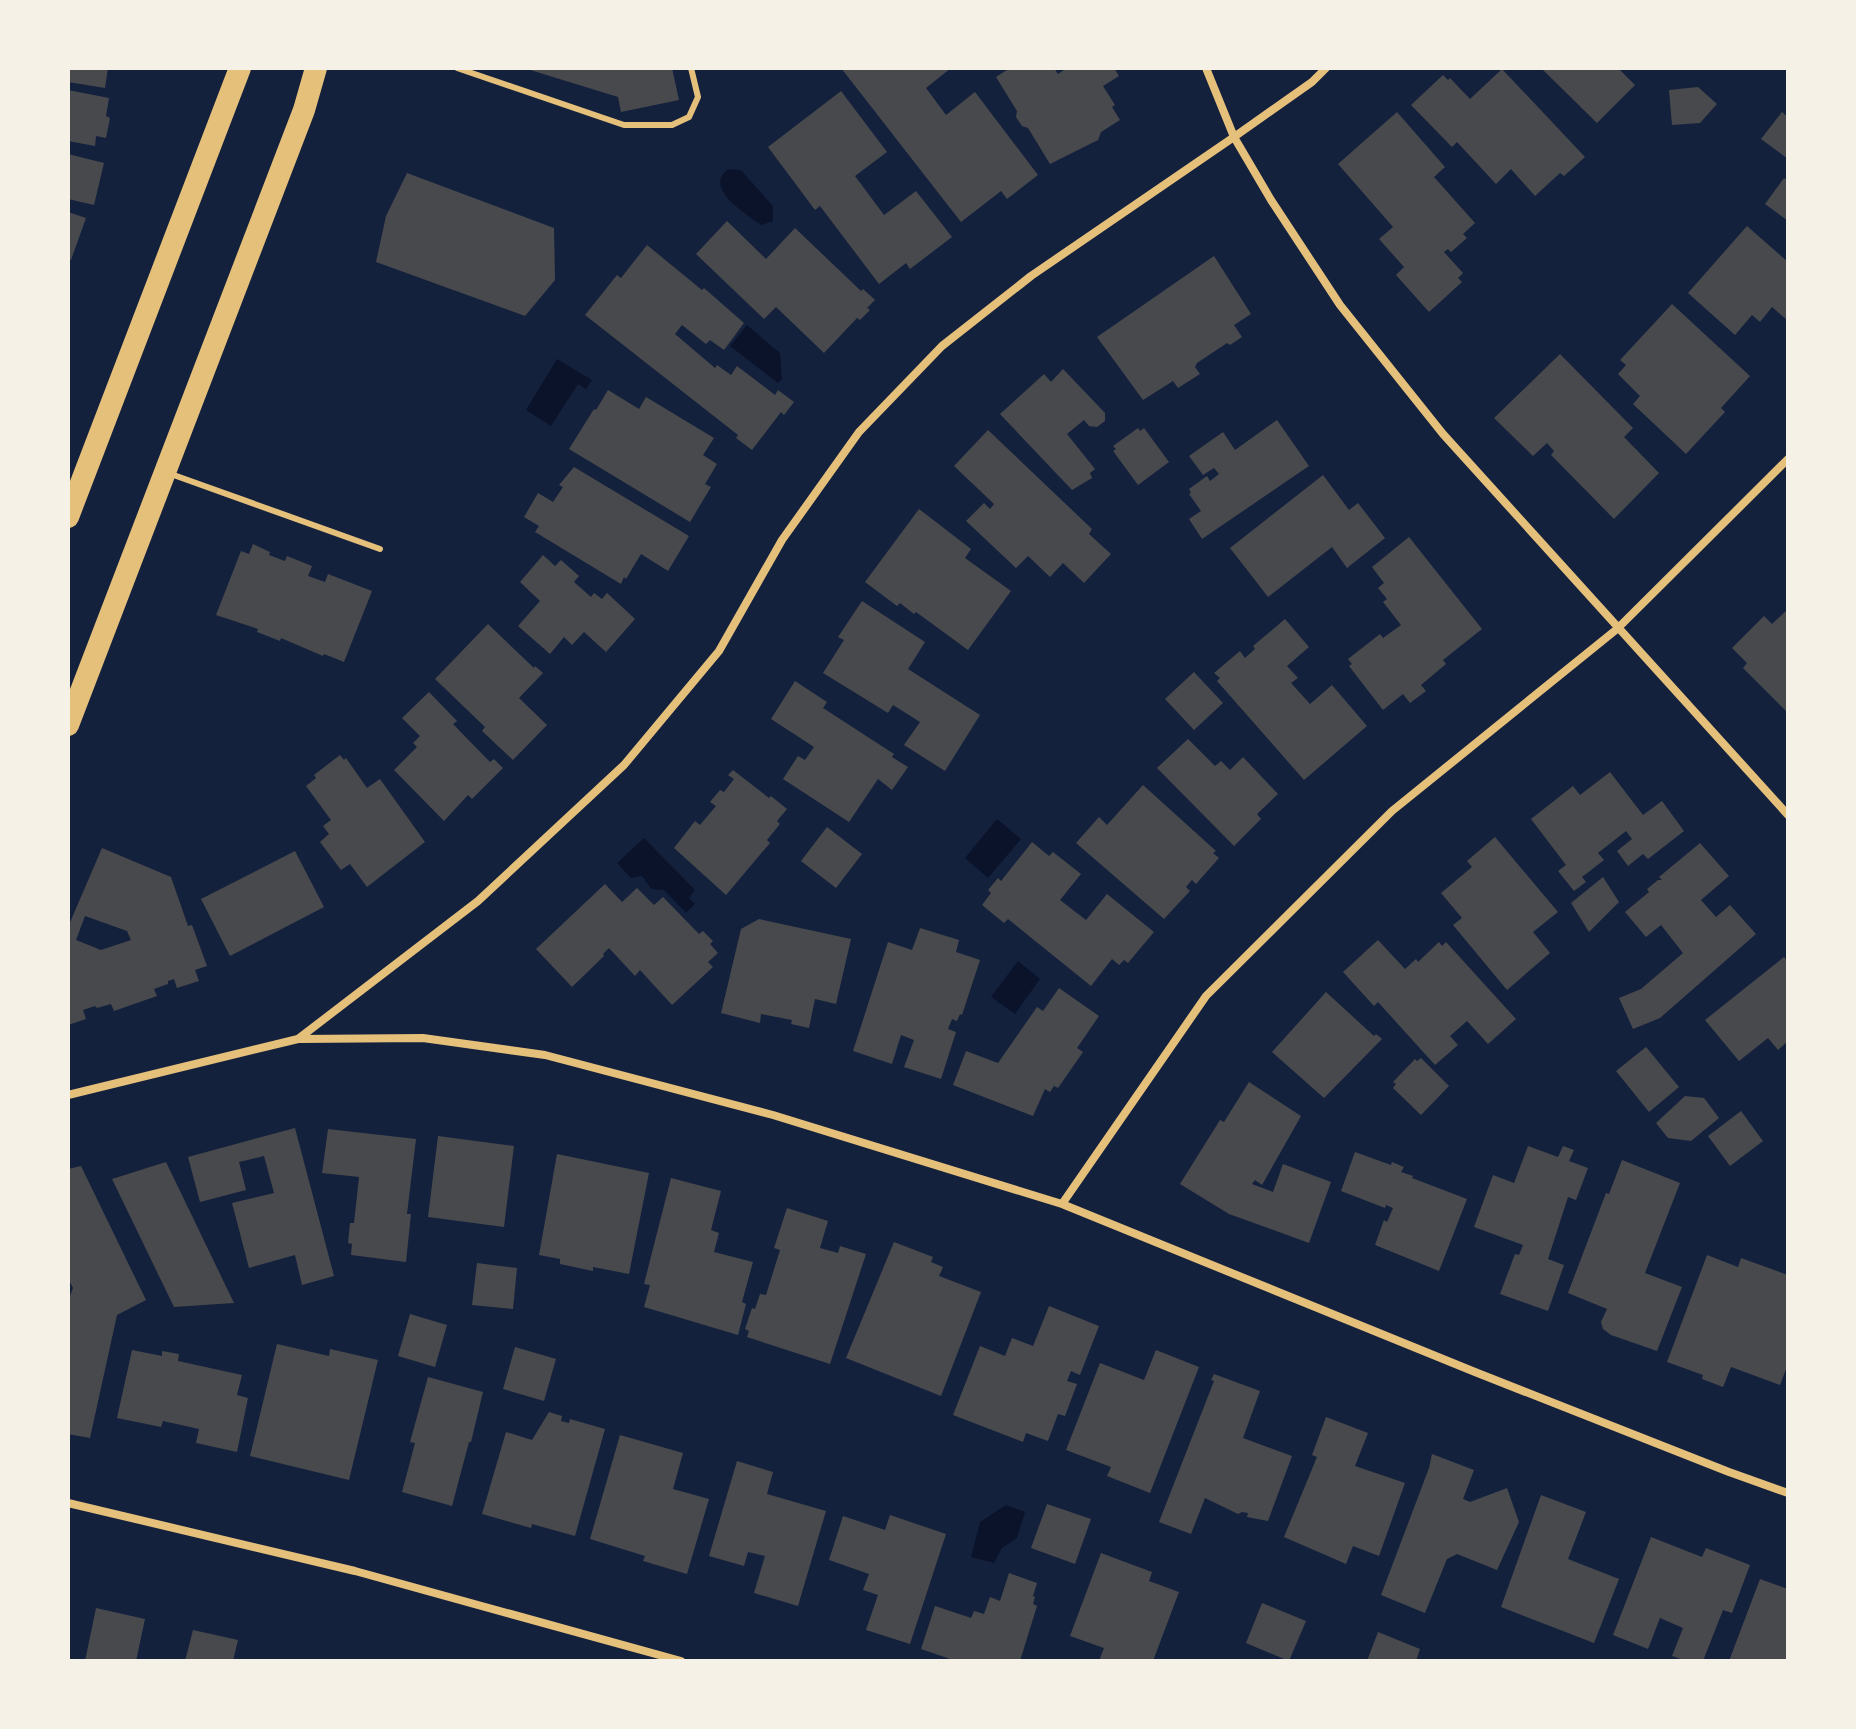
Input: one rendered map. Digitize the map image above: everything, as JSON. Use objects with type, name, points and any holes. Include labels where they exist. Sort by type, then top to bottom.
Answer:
[{"type":"highway","points":[[68,517],[240,68]]},
{"type":"highway","points":[[68,725],[304,110],[316,68]]},
{"type":"street","points":[[1206,68],[1234,137],[1340,305],[1443,434],[1788,815]]},
{"type":"street","points":[[298,1039],[478,901],[624,765],[719,651],[782,540],[859,432],[942,346],[1031,276],[1234,137],[1312,82],[1326,68]]},
{"type":"street","points":[[1062,1204],[1206,996],[1392,811],[1617,629],[1788,459]]},
{"type":"street","points":[[68,1095],[298,1039],[423,1038],[545,1055],[773,1115],[1062,1204],[1489,1378],[1788,1493]]},
{"type":"street","points":[[68,1503],[355,1571],[681,1661]]},
{"type":"lane","points":[[457,68],[624,125],[672,125],[689,117],[698,97],[691,68]]},
{"type":"lane","points":[[165,472],[380,549]]},
{"type":"water","points":[[728,169],[741,170],[773,206],[773,221],[762,225],[756,222],[728,198],[720,184]]},
{"type":"water","points":[[747,325],[780,353],[782,379],[778,383],[730,346]]},
{"type":"water","points":[[557,359],[592,380],[586,389],[578,384],[551,426],[526,410]]},
{"type":"water","points":[[997,819],[1021,839],[988,878],[965,858]]},
{"type":"water","points":[[644,838],[695,890],[689,898],[695,904],[686,913],[664,890],[651,889],[642,876],[631,878],[617,863]]},
{"type":"water","points":[[1018,961],[1040,979],[1015,1014],[991,997]]},
{"type":"water","points":[[1006,1505],[1025,1512],[1017,1538],[1002,1548],[994,1563],[971,1557],[980,1522]]},
{"type":"building","points":[[68,68],[108,68],[105,88],[68,82]]},
{"type":"building","points":[[672,68],[679,100],[621,112],[618,97],[527,69]]},
{"type":"building","points":[[841,68],[951,68],[926,88],[946,115],[975,92],[1038,175],[1007,199],[1001,191],[961,222]]},
{"type":"building","points":[[1010,68],[1054,68],[1058,74],[1063,68],[1114,68],[1119,76],[1103,86],[1120,120],[1101,132],[1098,140],[1050,164],[1028,128],[1022,126],[1016,117],[1017,111],[996,77]]},
{"type":"building","points":[[1541,68],[1618,68],[1635,85],[1597,123]]},
{"type":"building","points":[[1502,69],[1585,157],[1564,176],[1560,173],[1535,196],[1511,169],[1496,184],[1457,142],[1452,147],[1411,105],[1443,75],[1448,80],[1450,78],[1470,99]]},
{"type":"building","points":[[1698,87],[1717,104],[1700,123],[1672,125],[1669,90]]},
{"type":"building","points":[[68,90],[109,98],[106,116],[110,118],[106,138],[96,136],[95,146],[68,141]]},
{"type":"building","points":[[841,91],[887,152],[855,176],[884,215],[916,191],[952,237],[910,269],[906,263],[879,284],[820,206],[815,210],[768,147]]},
{"type":"building","points":[[1397,112],[1445,167],[1434,177],[1475,223],[1463,234],[1467,238],[1451,252],[1448,249],[1444,252],[1463,273],[1458,278],[1462,282],[1429,312],[1396,275],[1404,267],[1379,239],[1393,227],[1338,164]]},
{"type":"building","points":[[1782,112],[1788,117],[1788,159],[1761,139]]},
{"type":"building","points":[[68,154],[104,163],[94,205],[68,199]]},
{"type":"building","points":[[407,173],[554,228],[555,280],[525,316],[376,262],[386,216]]},
{"type":"building","points":[[1784,178],[1788,181],[1788,221],[1765,204]]},
{"type":"building","points":[[68,212],[86,218],[71,260],[68,258]]},
{"type":"building","points":[[727,221],[766,259],[795,228],[861,291],[863,289],[875,300],[867,308],[870,310],[860,320],[857,318],[824,353],[776,307],[764,319],[696,254]]},
{"type":"building","points":[[1747,226],[1788,262],[1788,321],[1772,307],[1760,322],[1752,315],[1735,335],[1688,293]]},
{"type":"building","points":[[647,245],[744,323],[724,350],[710,340],[706,344],[682,325],[675,334],[715,368],[717,365],[731,375],[737,366],[775,395],[778,390],[794,402],[784,415],[781,412],[752,450],[736,438],[738,435],[585,315],[617,275],[621,278]]},
{"type":"building","points":[[1214,256],[1251,314],[1234,325],[1242,337],[1197,363],[1195,367],[1200,374],[1178,388],[1173,381],[1143,400],[1097,337]]},
{"type":"building","points":[[1672,304],[1750,376],[1721,408],[1725,412],[1686,454],[1633,404],[1640,396],[1618,374],[1626,365],[1620,360]]},
{"type":"building","points":[[1560,354],[1633,428],[1624,437],[1659,473],[1614,519],[1551,455],[1554,451],[1547,443],[1533,456],[1494,418]]},
{"type":"building","points":[[1063,369],[1105,413],[1105,421],[1097,427],[1089,426],[1084,420],[1067,434],[1095,469],[1090,473],[1092,478],[1072,490],[1000,414],[1044,374],[1051,382]]},
{"type":"building","points":[[608,390],[639,409],[646,397],[714,438],[703,455],[717,464],[705,484],[711,487],[690,522],[569,449]]},
{"type":"building","points":[[1277,420],[1309,466],[1202,539],[1189,519],[1201,511],[1189,489],[1207,476],[1210,481],[1219,474],[1214,468],[1203,475],[1189,456],[1223,432],[1235,450]]},
{"type":"building","points":[[1138,428],[1140,431],[1144,428],[1169,462],[1138,485],[1113,451],[1116,449],[1113,446]]},
{"type":"building","points":[[988,430],[1092,529],[1089,534],[1111,554],[1084,583],[1063,563],[1050,577],[1028,556],[1016,568],[966,521],[984,503],[990,509],[994,504],[954,466]]},
{"type":"building","points":[[574,467],[689,536],[668,571],[641,554],[621,584],[535,532],[539,526],[524,517],[538,493],[553,502],[563,487],[559,485]]},
{"type":"building","points":[[1323,475],[1349,510],[1358,503],[1385,538],[1347,568],[1332,547],[1268,597],[1230,548]]},
{"type":"building","points":[[919,509],[971,549],[965,558],[1011,591],[968,650],[916,612],[914,614],[900,603],[897,606],[865,582]]},
{"type":"building","points":[[1409,537],[1482,629],[1443,660],[1446,664],[1421,685],[1426,691],[1410,703],[1403,694],[1383,710],[1349,666],[1352,664],[1348,659],[1380,634],[1383,638],[1401,625],[1383,602],[1387,599],[1378,588],[1384,583],[1372,567]]},
{"type":"building","points":[[253,544],[285,561],[287,556],[312,566],[308,576],[325,582],[328,574],[372,591],[344,662],[216,615],[241,551],[249,554]]},
{"type":"building","points":[[543,555],[555,566],[561,560],[579,576],[574,582],[591,597],[594,593],[602,599],[607,593],[635,619],[606,652],[584,632],[572,645],[564,637],[550,654],[518,626],[540,601],[520,582]]},
{"type":"building","points":[[862,601],[925,642],[908,669],[980,715],[945,771],[904,745],[920,722],[893,705],[888,713],[823,673],[844,640],[838,637]]},
{"type":"building","points":[[1788,609],[1788,713],[1743,668],[1747,663],[1732,648],[1764,616],[1772,624]]},
{"type":"building","points":[[1285,619],[1309,647],[1287,666],[1298,678],[1291,683],[1310,704],[1332,685],[1367,726],[1304,780],[1217,681],[1220,678],[1214,673],[1240,651],[1245,658],[1255,649],[1253,646]]},
{"type":"building","points":[[488,624],[543,673],[519,698],[547,725],[513,760],[482,731],[485,727],[435,679]]},
{"type":"building","points":[[1194,672],[1223,703],[1194,730],[1165,699]]},
{"type":"building","points":[[795,681],[827,702],[823,708],[894,754],[892,757],[908,767],[892,790],[878,779],[849,822],[783,779],[798,756],[805,760],[814,747],[771,719]]},
{"type":"building","points":[[429,692],[457,721],[453,724],[490,762],[494,759],[503,768],[472,799],[468,795],[444,821],[394,770],[417,747],[413,743],[420,736],[402,718]]},
{"type":"building","points":[[1188,739],[1215,766],[1221,761],[1230,770],[1243,757],[1278,794],[1257,814],[1261,819],[1234,846],[1157,768]]},
{"type":"building","points":[[340,755],[344,760],[346,758],[367,788],[380,779],[425,842],[367,887],[350,864],[341,870],[320,842],[329,834],[323,826],[331,820],[306,786],[316,778],[314,775]]},
{"type":"building","points":[[733,770],[787,809],[767,840],[770,843],[726,895],[674,848],[695,821],[700,825],[716,806],[710,802],[720,790],[724,792],[734,779],[728,775]]},
{"type":"building","points":[[1610,772],[1643,815],[1662,801],[1684,831],[1648,859],[1643,854],[1628,866],[1617,851],[1632,839],[1626,831],[1598,853],[1604,860],[1582,877],[1586,882],[1574,891],[1558,871],[1566,865],[1531,819],[1573,786],[1580,795]]},
{"type":"building","points":[[1143,785],[1216,851],[1213,853],[1219,858],[1196,884],[1192,880],[1186,887],[1190,891],[1164,919],[1076,843],[1099,817],[1107,825]]},
{"type":"building","points":[[827,827],[862,854],[836,888],[801,861]]},
{"type":"building","points":[[1495,837],[1558,912],[1533,932],[1550,953],[1507,990],[1453,925],[1462,918],[1441,893],[1472,867],[1467,861]]},
{"type":"building","points":[[1032,842],[1049,856],[1053,852],[1081,874],[1060,900],[1086,920],[1107,894],[1154,932],[1128,963],[1124,960],[1119,965],[1112,959],[1091,986],[1008,919],[1004,923],[982,905],[991,893],[988,890],[998,878],[1001,881]]},
{"type":"building","points":[[1700,843],[1729,876],[1701,900],[1716,917],[1730,905],[1756,934],[1660,1018],[1633,1029],[1619,998],[1641,989],[1683,953],[1661,925],[1646,937],[1625,912],[1649,892],[1647,889],[1662,880],[1659,877]]},
{"type":"building","points":[[102,848],[171,877],[188,926],[192,925],[207,966],[195,970],[199,981],[177,988],[174,979],[168,981],[168,984],[154,989],[157,996],[114,1011],[111,1004],[95,1006],[83,1010],[86,1019],[68,1025],[68,927]],"holes":[[[85,916],[127,931],[131,940],[101,950],[76,940]]]},
{"type":"building","points":[[295,851],[324,907],[230,956],[201,899]]},
{"type":"building","points":[[1603,877],[1619,902],[1589,932],[1571,903]]},
{"type":"building","points":[[605,884],[622,902],[637,888],[654,905],[663,897],[699,934],[703,931],[713,941],[710,944],[718,953],[708,962],[713,967],[672,1005],[640,970],[635,976],[609,948],[572,987],[536,949]]},
{"type":"building","points":[[759,919],[851,939],[836,1004],[815,999],[809,1028],[791,1024],[792,1020],[761,1014],[760,1023],[721,1013],[741,929]]},
{"type":"building","points":[[920,928],[959,940],[956,952],[980,960],[962,1015],[957,1021],[952,1019],[948,1029],[956,1032],[941,1079],[904,1067],[914,1040],[901,1035],[892,1064],[853,1051],[888,942],[912,950]]},
{"type":"building","points":[[1378,940],[1405,969],[1416,959],[1418,962],[1439,942],[1442,946],[1446,942],[1516,1019],[1488,1044],[1467,1021],[1450,1036],[1458,1045],[1435,1065],[1378,1002],[1374,1006],[1343,972]]},
{"type":"building","points":[[1784,957],[1788,962],[1788,1041],[1778,1050],[1768,1038],[1739,1061],[1705,1020]]},
{"type":"building","points":[[1059,988],[1099,1016],[1077,1048],[1083,1052],[1058,1088],[1054,1086],[1050,1092],[1045,1089],[1033,1116],[953,1085],[966,1051],[998,1063],[1037,1007],[1043,1011]]},
{"type":"building","points":[[1326,992],[1374,1036],[1376,1034],[1382,1039],[1324,1098],[1272,1052]]},
{"type":"building","points":[[1646,1047],[1679,1087],[1649,1112],[1616,1071]]},
{"type":"building","points":[[1421,1058],[1449,1086],[1421,1115],[1393,1088],[1396,1084],[1393,1082],[1415,1059]]},
{"type":"building","points":[[1249,1082],[1301,1116],[1262,1185],[1255,1180],[1252,1184],[1273,1192],[1283,1164],[1331,1182],[1309,1243],[1229,1214],[1180,1184],[1220,1120],[1224,1122]]},
{"type":"building","points":[[1685,1096],[1704,1098],[1719,1118],[1691,1141],[1668,1138],[1656,1123]]},
{"type":"building","points":[[1741,1111],[1763,1141],[1730,1166],[1708,1136]]},
{"type":"building","points":[[295,1128],[334,1276],[302,1285],[295,1255],[249,1268],[232,1203],[274,1193],[264,1156],[239,1162],[246,1190],[200,1202],[188,1157]]},
{"type":"building","points":[[328,1129],[416,1139],[407,1214],[411,1214],[406,1262],[351,1255],[352,1244],[348,1243],[350,1223],[354,1223],[359,1177],[322,1173]]},
{"type":"building","points":[[438,1136],[514,1146],[504,1227],[428,1217]]},
{"type":"building","points":[[1528,1146],[1558,1157],[1563,1146],[1574,1150],[1569,1161],[1588,1168],[1576,1200],[1568,1197],[1548,1259],[1564,1265],[1548,1311],[1500,1294],[1515,1254],[1519,1255],[1523,1245],[1474,1227],[1493,1175],[1514,1183]]},
{"type":"building","points":[[1355,1152],[1404,1167],[1401,1172],[1412,1178],[1467,1199],[1439,1271],[1375,1245],[1384,1220],[1387,1222],[1393,1208],[1386,1205],[1385,1208],[1341,1191]]},
{"type":"building","points":[[557,1154],[649,1173],[629,1274],[593,1267],[593,1271],[560,1264],[560,1259],[539,1255]]},
{"type":"building","points":[[1622,1160],[1680,1183],[1645,1273],[1682,1287],[1657,1351],[1611,1335],[1603,1329],[1601,1322],[1607,1309],[1568,1293],[1606,1193],[1609,1194]]},
{"type":"building","points":[[166,1162],[234,1303],[174,1307],[112,1179]]},
{"type":"building","points":[[81,1166],[146,1300],[117,1315],[90,1438],[68,1434],[68,1301],[73,1288],[68,1278],[68,1169]]},
{"type":"building","points":[[671,1178],[721,1191],[711,1230],[719,1233],[714,1252],[753,1262],[742,1302],[746,1304],[738,1335],[644,1307],[650,1285],[644,1284]]},
{"type":"building","points":[[787,1208],[828,1221],[820,1248],[838,1253],[840,1246],[866,1254],[830,1364],[747,1337],[749,1331],[745,1329],[752,1308],[755,1309],[760,1294],[766,1295],[780,1250],[774,1248]]},
{"type":"building","points":[[894,1242],[933,1257],[931,1262],[943,1267],[939,1276],[981,1292],[941,1396],[846,1358]]},
{"type":"building","points":[[1707,1255],[1738,1267],[1741,1258],[1788,1275],[1788,1364],[1780,1385],[1731,1367],[1723,1387],[1702,1379],[1703,1375],[1667,1362]]},
{"type":"building","points":[[477,1263],[517,1268],[513,1309],[472,1305]]},
{"type":"building","points":[[1049,1306],[1099,1326],[1080,1375],[1071,1371],[1067,1381],[1077,1384],[1065,1416],[1058,1414],[1048,1441],[1026,1433],[1023,1442],[953,1415],[980,1346],[1005,1356],[1012,1338],[1033,1346]]},
{"type":"building","points":[[410,1314],[447,1325],[435,1367],[398,1356]]},
{"type":"building","points":[[277,1344],[329,1356],[330,1349],[378,1360],[349,1480],[250,1456]]},
{"type":"building","points":[[515,1347],[556,1359],[544,1401],[503,1389]]},
{"type":"building","points":[[132,1350],[162,1356],[162,1351],[179,1354],[178,1361],[242,1375],[237,1395],[248,1398],[237,1452],[196,1443],[199,1429],[163,1421],[161,1427],[117,1418]]},
{"type":"building","points":[[1156,1350],[1199,1367],[1150,1493],[1107,1476],[1111,1467],[1066,1450],[1100,1363],[1144,1380]]},
{"type":"building","points":[[1214,1374],[1260,1391],[1243,1438],[1292,1456],[1268,1521],[1247,1517],[1248,1513],[1238,1514],[1205,1498],[1191,1534],[1159,1522],[1214,1381],[1211,1380]]},
{"type":"building","points":[[428,1377],[483,1392],[452,1506],[402,1492],[415,1443],[410,1442]]},
{"type":"building","points":[[549,1412],[562,1416],[561,1421],[569,1423],[570,1419],[605,1429],[575,1536],[482,1514],[506,1432],[532,1440]]},
{"type":"building","points":[[1326,1417],[1368,1433],[1355,1466],[1405,1483],[1379,1556],[1353,1546],[1346,1564],[1284,1537],[1317,1457],[1312,1455]]},
{"type":"building","points":[[620,1435],[683,1453],[673,1489],[709,1499],[687,1574],[643,1561],[645,1556],[590,1539]]},
{"type":"building","points":[[1432,1454],[1474,1470],[1463,1499],[1470,1502],[1507,1488],[1519,1522],[1497,1570],[1457,1554],[1447,1559],[1425,1613],[1381,1595]]},
{"type":"building","points":[[737,1461],[773,1472],[767,1494],[826,1511],[798,1606],[754,1593],[765,1556],[748,1552],[744,1566],[709,1556]]},
{"type":"building","points":[[1541,1495],[1586,1512],[1568,1559],[1619,1579],[1594,1643],[1501,1607]]},
{"type":"building","points":[[1047,1504],[1091,1519],[1075,1564],[1031,1548]]},
{"type":"building","points":[[890,1515],[946,1534],[910,1644],[866,1630],[878,1595],[863,1590],[869,1574],[829,1560],[843,1516],[885,1530]]},
{"type":"building","points":[[1651,1537],[1702,1557],[1706,1548],[1750,1565],[1732,1613],[1723,1610],[1703,1661],[1686,1661],[1672,1656],[1683,1628],[1660,1618],[1648,1649],[1613,1635]]},
{"type":"building","points":[[1101,1553],[1152,1572],[1149,1581],[1179,1592],[1153,1661],[1099,1661],[1104,1648],[1070,1636]]},
{"type":"building","points":[[1009,1573],[1037,1583],[1033,1604],[1037,1606],[1020,1661],[956,1661],[921,1649],[935,1606],[971,1618],[974,1611],[984,1614],[990,1597],[1000,1601]]},
{"type":"building","points":[[1760,1579],[1788,1589],[1788,1661],[1729,1661]]},
{"type":"building","points":[[1262,1603],[1306,1621],[1289,1661],[1246,1643]]},
{"type":"building","points":[[96,1608],[145,1619],[136,1661],[85,1661]]},
{"type":"building","points":[[193,1630],[238,1640],[233,1661],[185,1661]]},
{"type":"building","points":[[1378,1632],[1420,1649],[1416,1661],[1367,1661]]}]
